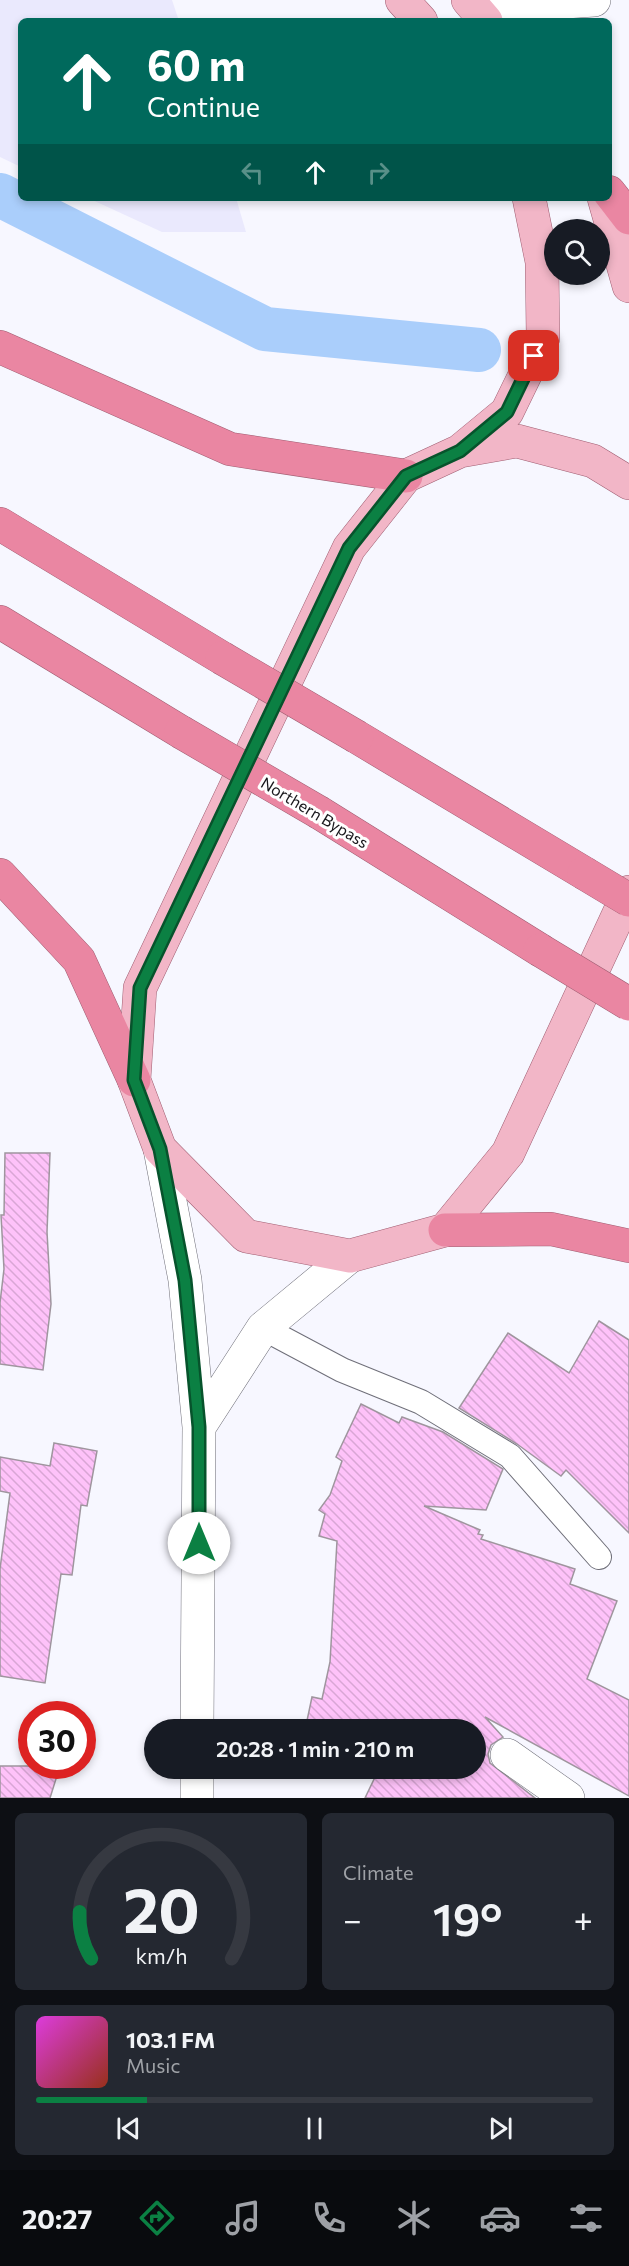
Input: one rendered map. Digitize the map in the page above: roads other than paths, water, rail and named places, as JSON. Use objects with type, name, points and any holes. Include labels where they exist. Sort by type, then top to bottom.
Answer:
[{"type":"highway","points":[[612,196],[629,218]]},
{"type":"highway","points":[[0,347],[231,449],[406,476]]},
{"type":"highway","points":[[0,524],[629,900]]},
{"type":"highway","name":"Northern Bypass","points":[[0,622],[320,813],[629,1004]]},
{"type":"highway","points":[[0,875],[79,960],[134,1080]]},
{"type":"highway","points":[[445,1230],[551,1229],[629,1246]]},
{"type":"main road","points":[[402,0],[418,18]]},
{"type":"main road","points":[[530,201],[542,262],[543,338],[507,412],[460,451],[406,476],[349,548],[140,988],[134,1080],[160,1149],[246,1236],[350,1256],[445,1230],[508,1153],[629,892]]},
{"type":"main road","points":[[605,201],[629,286]]},
{"type":"main road","points":[[460,451],[517,441],[593,461],[629,483]]},
{"type":"street","points":[[477,10],[594,0]]},
{"type":"street","points":[[160,1149],[185,1280],[199,1427],[197,1719]]},
{"type":"street","points":[[199,1427],[263,1328],[350,1256]]},
{"type":"street","points":[[507,1755],[568,1798]]},
{"type":"street","points":[[197,1779],[197,1798]]},
{"type":"lane","points":[[263,1328],[342,1370],[421,1402],[510,1456],[598,1557]]},
{"type":"waterway","points":[[0,195],[265,329],[479,350]]}]
